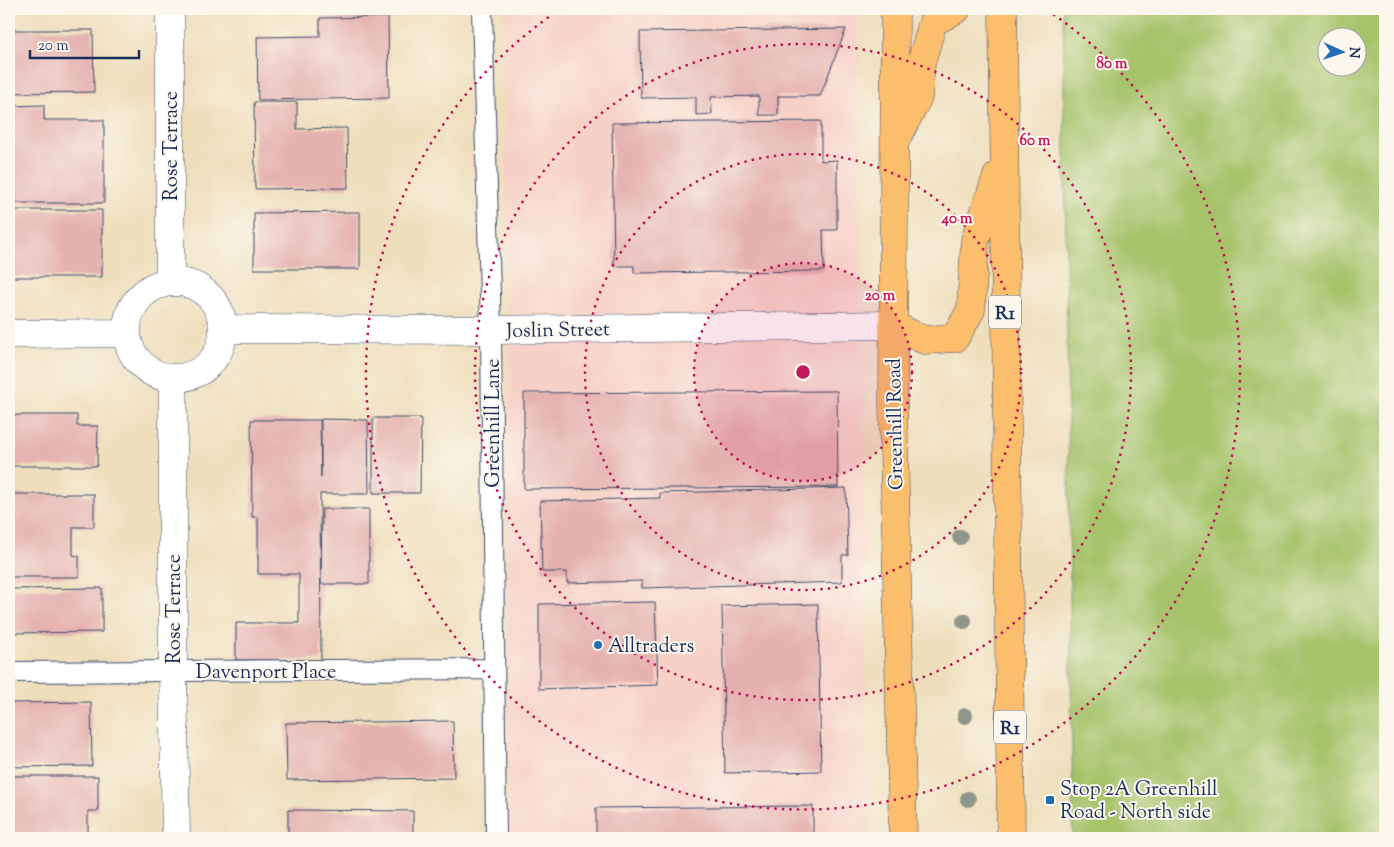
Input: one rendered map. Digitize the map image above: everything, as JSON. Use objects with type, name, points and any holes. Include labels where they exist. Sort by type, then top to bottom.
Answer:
[{"type":"highway","name":"Greenhill Road","points":[[894,9],[893,403],[903,838]]},
{"type":"highway","points":[[894,144],[918,97],[921,63],[932,22],[957,9]]},
{"type":"highway","points":[[995,9],[1003,9]]},
{"type":"highway","name":"R1","points":[[1003,9],[1011,838]]},
{"type":"highway","points":[[893,325],[924,340],[955,338],[971,310],[974,240],[1004,156]]},
{"type":"street","name":"Rose Terrace","points":[[170,9],[170,282]]},
{"type":"street","points":[[170,282],[186,284],[200,289],[212,300],[220,313],[223,328],[220,348],[209,365],[192,375],[173,379],[156,375],[141,365],[131,350],[127,333],[128,319],[134,305],[143,294],[156,286],[170,282]]},
{"type":"street","name":"Joslin Street","points":[[223,328],[491,330],[893,325]]},
{"type":"street","points":[[9,334],[127,333]]},
{"type":"street","name":"Rose Terrace","points":[[173,379],[173,671],[176,838]]},
{"type":"lane","name":"Greenhill Lane","points":[[482,9],[491,330],[496,838]]},
{"type":"lane","name":"Davenport Place","points":[[9,672],[494,669]]},
{"type":"shaded area","points":[[503,9],[859,9],[868,838],[509,838],[507,670],[508,329]]},
{"type":"green space","points":[[1063,9],[1385,9],[1385,838],[1073,838]]},
{"type":"building","points":[[388,17],[389,98],[258,100],[257,37],[320,36],[320,18]]},
{"type":"building","points":[[846,29],[820,96],[778,96],[778,115],[759,115],[759,96],[711,97],[712,114],[696,115],[696,97],[641,98],[640,32]]},
{"type":"building","points":[[9,30],[93,30],[94,92],[9,93]]},
{"type":"building","points":[[254,102],[297,102],[297,129],[347,128],[348,188],[255,189]]},
{"type":"building","points":[[44,105],[44,120],[104,120],[104,203],[16,203],[16,194],[9,194],[9,106]]},
{"type":"building","points":[[821,121],[821,161],[837,160],[837,230],[823,230],[824,271],[634,273],[634,266],[614,266],[612,123]]},
{"type":"building","points":[[9,210],[102,210],[102,277],[9,277]]},
{"type":"building","points":[[360,212],[360,269],[254,269],[254,213]]},
{"type":"building","points":[[837,391],[838,487],[524,489],[524,393]]},
{"type":"building","points":[[11,415],[77,415],[77,426],[98,426],[97,466],[9,466],[9,427],[11,427]]},
{"type":"building","points":[[373,418],[421,418],[420,493],[373,493]]},
{"type":"building","points":[[321,419],[368,420],[369,494],[320,494],[321,660],[236,660],[236,623],[299,623],[299,574],[258,574],[258,517],[252,517],[251,420],[320,420],[321,478]]},
{"type":"building","points":[[846,488],[848,555],[842,555],[842,582],[642,588],[642,581],[567,583],[567,572],[542,572],[540,501],[660,498],[660,493]]},
{"type":"building","points":[[9,494],[94,494],[94,527],[73,527],[73,555],[79,556],[79,577],[9,577]]},
{"type":"building","points":[[322,509],[369,509],[369,584],[321,584]]},
{"type":"building","points":[[102,588],[102,632],[9,633],[9,589]]},
{"type":"building","name":"Alltraders","points":[[655,602],[658,685],[539,689],[539,604]]},
{"type":"building","points":[[818,604],[821,771],[725,773],[722,606]]},
{"type":"building","points":[[91,702],[92,766],[9,767],[9,703]]},
{"type":"building","points":[[453,721],[454,778],[287,780],[286,723]]},
{"type":"building","points":[[9,776],[98,776],[98,811],[88,811],[88,838],[9,838]]},
{"type":"building","points":[[813,806],[813,838],[596,838],[596,808]]},
{"type":"building","points":[[288,810],[413,811],[413,838],[288,838]]},
{"type":"place","name":"Alltraders","points":[[598,645]]},
{"type":"place","name":"Stop 2A Greenhill Road - North side","points":[[1050,800]]}]
